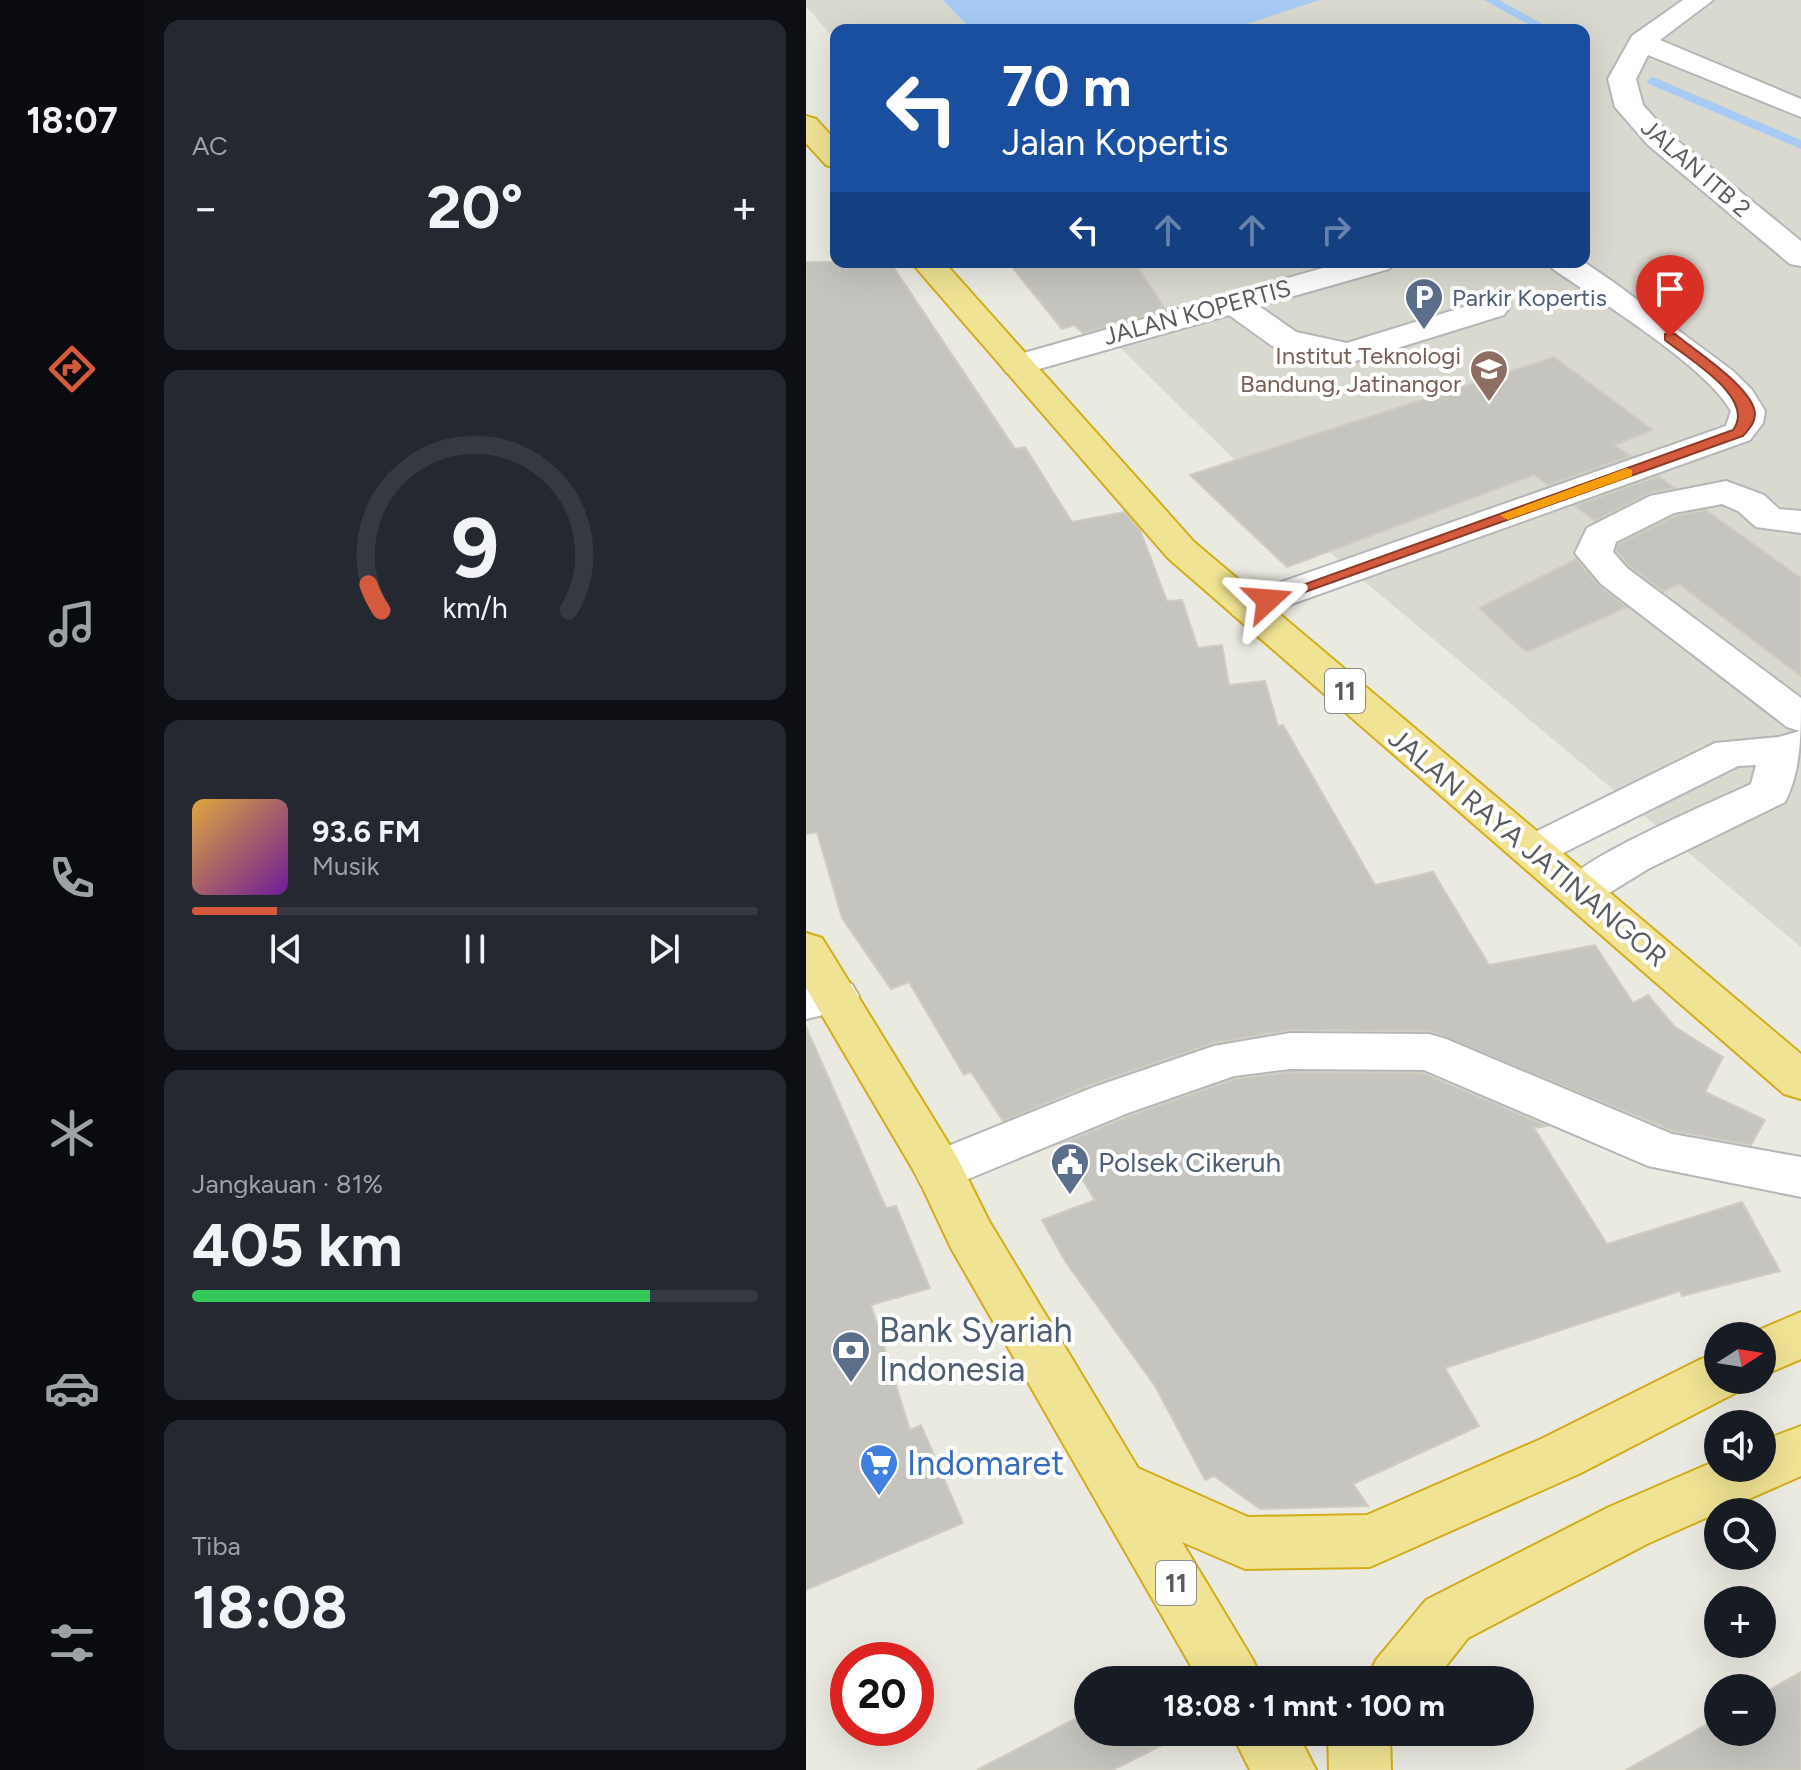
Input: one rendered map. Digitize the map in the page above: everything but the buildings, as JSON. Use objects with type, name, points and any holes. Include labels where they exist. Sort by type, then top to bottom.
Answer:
[{"type":"highway","points":[[806,125],[830,152]]},
{"type":"highway","name":"JALAN RAYA JATINANGOR","points":[[932,268],[1181,550],[1801,1081]]},
{"type":"highway","name":"11","points":[[806,949],[821,999],[939,1171],[969,1233],[1224,1666]]},
{"type":"highway","points":[[1776,1346],[1801,1334]]},
{"type":"highway","points":[[1119,1486],[1245,1543],[1370,1541],[1561,1456],[1704,1383]]},
{"type":"highway","points":[[1776,1461],[1801,1450]]},
{"type":"highway","points":[[1408,1666],[1447,1619],[1629,1525],[1729,1482]]},
{"type":"highway","points":[[1270,1746],[1285,1770]]},
{"type":"highway","points":[[1359,1746],[1360,1770]]},
{"type":"street","name":"JALAN ITB 2","points":[[1700,0],[1641,42],[1622,79],[1629,107],[1658,139],[1801,257]]},
{"type":"street","points":[[1641,42],[1801,109]]},
{"type":"street","name":"JALAN KOPERTIS","points":[[1018,365],[1357,268]]},
{"type":"street","points":[[1247,607],[1738,433],[1746,423],[1748,411],[1740,394],[1670,337],[1572,268]]},
{"type":"street","points":[[1233,303],[1284,339],[1349,353],[1493,308]]},
{"type":"street","points":[[1794,738],[1614,576],[1594,553],[1600,536],[1663,504],[1726,492],[1751,503],[1769,519],[1801,522]]},
{"type":"street","points":[[1532,851],[1730,753],[1794,738]]},
{"type":"street","points":[[1580,890],[1633,858],[1770,792],[1794,738]]},
{"type":"street","points":[[939,1171],[1126,1094],[1231,1059],[1290,1051],[1429,1052],[1665,1152],[1801,1177]]},
{"type":"shaded area","name":"Institut Teknologi Bandung, Jatinangor","points":[[806,0],[1801,0],[1801,947],[1321,545],[1039,268],[1590,268],[1590,24],[830,24],[830,34],[806,6]]},
{"type":"water","points":[[943,0],[1320,0],[1246,24],[966,24]]},
{"type":"waterway","points":[[1490,0],[1536,24]]},
{"type":"waterway","points":[[1653,81],[1801,145]]},
{"type":"slow traffic","points":[[1508,515],[1627,473]]},
{"type":"place","name":"Parkir Kopertis","points":[[1424,331]]},
{"type":"place","name":"Institut Teknologi Bandung, Jatinangor","points":[[1489,403]]},
{"type":"place","name":"Polsek Cikeruh","points":[[1070,1196]]},
{"type":"place","name":"Bank Syariah Indonesia","points":[[851,1384]]},
{"type":"place","name":"Indomaret","points":[[879,1497]]},
{"type":"route","points":[[1268,600],[1738,433],[1746,423],[1748,411],[1740,394],[1670,337]]}]
